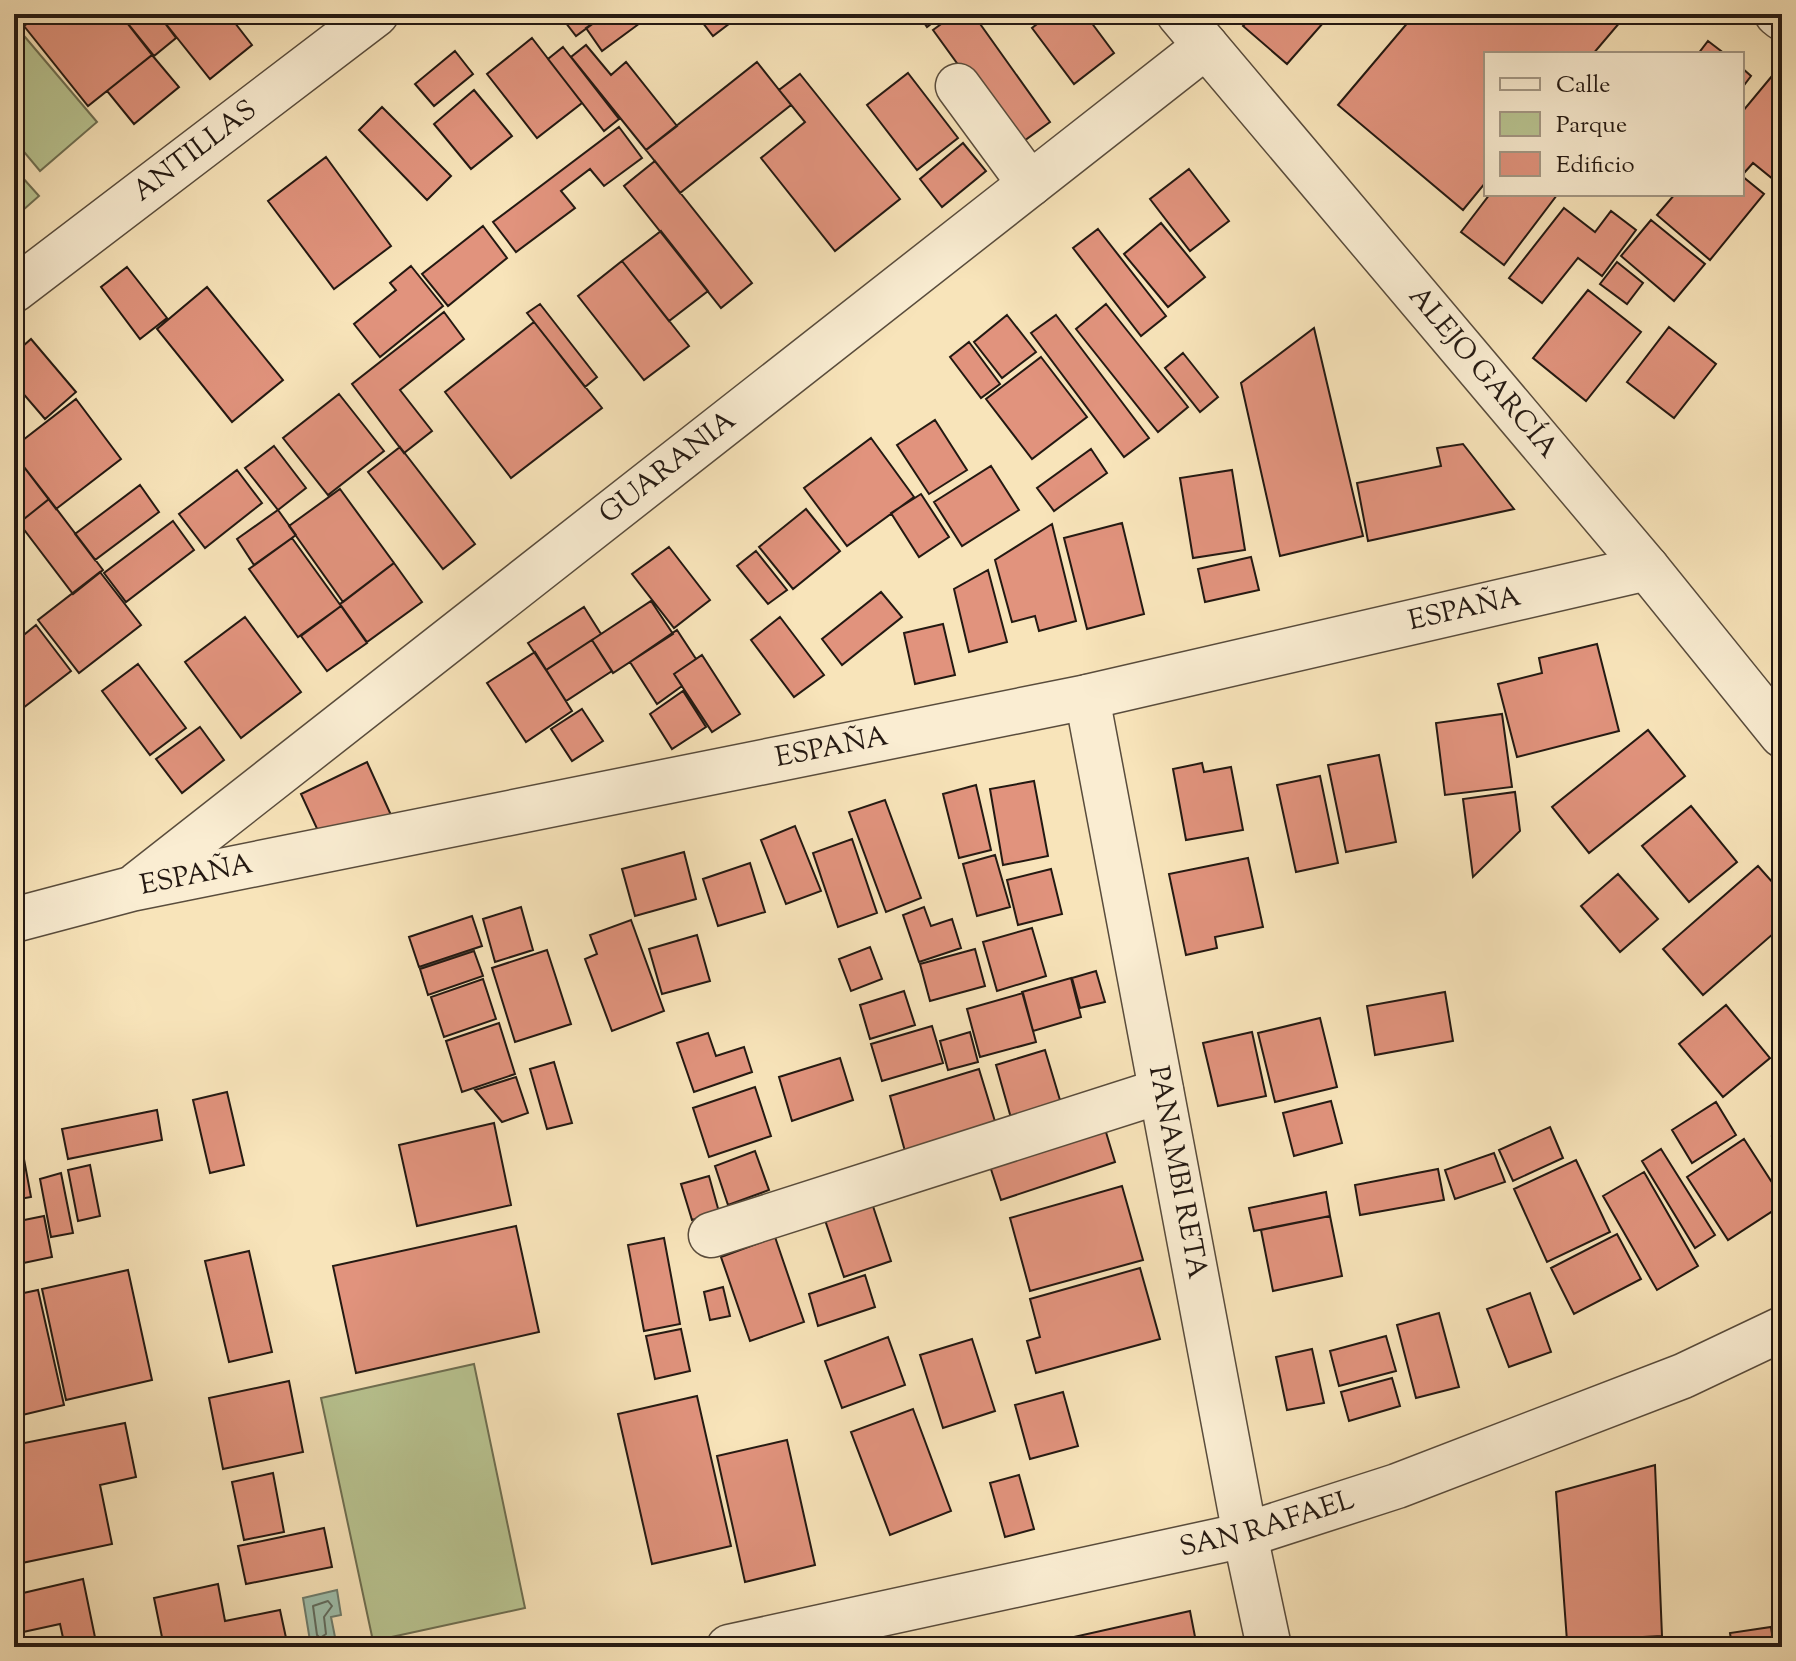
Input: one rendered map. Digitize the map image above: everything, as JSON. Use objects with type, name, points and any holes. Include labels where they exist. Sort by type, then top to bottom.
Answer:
[{"type":"street","name":"ANTILLAS","points":[[14,290],[376,14]]},
{"type":"street","name":"GUARANIA","points":[[131,889],[1030,184],[1193,30]]},
{"type":"street","name":"ALEJO GARCÍA","points":[[1193,30],[1647,568],[1782,735]]},
{"type":"street","points":[[958,86],[1030,184]]},
{"type":"street","name":"ESPAÑA","points":[[14,920],[131,889],[1087,697],[1647,568]]},
{"type":"street","name":"PANAMBI RETA","points":[[1087,697],[1245,1535],[1269,1647]]},
{"type":"street","points":[[711,1235],[1161,1091]]},
{"type":"street","name":"SAN RAFAEL","points":[[729,1647],[1245,1535],[1412,1481],[1683,1376],[1782,1329]]},
{"type":"green space","points":[[14,24],[97,122],[40,171],[14,140]]},
{"type":"green space","points":[[14,168],[39,196],[14,218]]},
{"type":"green space","points":[[474,1364],[525,1608],[373,1641],[321,1398]]},
{"type":"water","points":[[337,1590],[341,1615],[331,1617],[335,1637],[325,1647],[311,1647],[303,1598]]},
{"type":"building","points":[[14,14],[40,14],[24,26]]},
{"type":"building","points":[[40,14],[120,14],[152,55],[88,106],[24,26]]},
{"type":"building","points":[[120,14],[158,14],[176,38],[154,56]]},
{"type":"building","points":[[168,14],[228,14],[252,45],[210,79],[162,19]]},
{"type":"building","points":[[559,14],[606,14],[576,36]]},
{"type":"building","points":[[606,14],[651,15],[602,51],[586,28]]},
{"type":"building","points":[[696,14],[742,14],[713,36]]},
{"type":"building","points":[[918,14],[944,14],[927,27]]},
{"type":"building","points":[[955,14],[973,14],[1050,122],[1017,146],[933,30]]},
{"type":"building","points":[[1050,14],[1085,14],[1114,53],[1074,84],[1032,28]]},
{"type":"building","points":[[1254,14],[1331,14],[1287,64],[1243,26]]},
{"type":"building","points":[[1415,14],[1627,14],[1595,52],[1484,52],[1484,184],[1463,210],[1338,105]]},
{"type":"building","points":[[532,38],[582,103],[537,138],[487,74]]},
{"type":"building","points":[[1708,41],[1722,52],[1700,52]]},
{"type":"building","points":[[586,45],[611,75],[626,62],[677,126],[646,150],[571,57]]},
{"type":"building","points":[[563,47],[619,119],[604,131],[548,59]]},
{"type":"building","points":[[455,51],[473,74],[434,106],[415,84]]},
{"type":"building","points":[[152,55],[179,87],[134,124],[107,91]]},
{"type":"building","points":[[757,62],[791,105],[680,193],[646,150]]},
{"type":"building","points":[[1744,70],[1751,76],[1744,85]]},
{"type":"building","points":[[908,73],[958,138],[917,170],[867,105]]},
{"type":"building","points":[[800,74],[900,199],[835,251],[761,158],[805,122],[779,90]]},
{"type":"building","points":[[1772,76],[1782,84],[1782,180],[1779,184],[1753,163],[1744,171],[1744,110]]},
{"type":"building","points":[[474,90],[512,136],[471,169],[434,124]]},
{"type":"building","points":[[382,107],[451,176],[427,200],[359,130]]},
{"type":"building","points":[[619,127],[642,158],[604,186],[590,169],[561,191],[575,208],[516,252],[493,222]]},
{"type":"building","points":[[963,143],[986,171],[942,207],[920,179]]},
{"type":"building","points":[[326,157],[391,246],[334,289],[268,201]]},
{"type":"building","points":[[655,161],[752,283],[721,308],[624,186]]},
{"type":"building","points":[[1189,169],[1229,221],[1190,251],[1150,199]]},
{"type":"building","points":[[1744,178],[1764,194],[1710,260],[1657,215],[1673,196],[1744,196]]},
{"type":"building","points":[[1488,196],[1556,196],[1504,265],[1461,232]]},
{"type":"building","points":[[1564,208],[1595,232],[1611,211],[1636,230],[1602,276],[1578,258],[1542,303],[1509,278]]},
{"type":"building","points":[[1651,220],[1705,264],[1674,301],[1621,256]]},
{"type":"building","points":[[1161,223],[1205,277],[1168,307],[1124,254]]},
{"type":"building","points":[[483,226],[507,258],[448,306],[422,274]]},
{"type":"building","points":[[1098,229],[1166,316],[1141,336],[1073,248]]},
{"type":"building","points":[[661,231],[708,291],[669,321],[622,261]]},
{"type":"building","points":[[622,261],[689,346],[644,380],[578,296]]},
{"type":"building","points":[[1617,262],[1643,283],[1627,304],[1600,284]]},
{"type":"building","points":[[411,266],[443,306],[380,357],[354,324],[396,290],[390,283]]},
{"type":"building","points":[[127,267],[167,318],[140,339],[101,287]]},
{"type":"building","points":[[207,287],[283,380],[232,422],[157,329]]},
{"type":"building","points":[[1588,290],[1641,332],[1586,401],[1533,358]]},
{"type":"building","points":[[540,304],[597,377],[585,387],[527,313]]},
{"type":"building","points":[[1106,304],[1188,407],[1158,432],[1076,329]]},
{"type":"building","points":[[444,312],[464,339],[400,390],[432,431],[404,453],[352,384]]},
{"type":"building","points":[[1007,315],[1036,352],[1002,378],[974,342]]},
{"type":"building","points":[[1056,315],[1149,438],[1124,457],[1031,333]]},
{"type":"building","points":[[534,322],[602,408],[511,478],[445,392]]},
{"type":"building","points":[[1669,327],[1716,364],[1674,418],[1627,382]]},
{"type":"building","points":[[1314,328],[1363,536],[1280,556],[1241,383]]},
{"type":"building","points":[[31,339],[76,392],[45,419],[14,383],[14,354]]},
{"type":"building","points":[[969,342],[1000,384],[981,398],[950,357]]},
{"type":"building","points":[[1183,353],[1218,397],[1200,412],[1165,368]]},
{"type":"building","points":[[1041,357],[1087,417],[1032,459],[986,399]]},
{"type":"building","points":[[339,394],[384,451],[328,495],[283,438]]},
{"type":"building","points":[[76,399],[121,459],[56,509],[14,454],[14,447]]},
{"type":"building","points":[[935,420],[967,470],[929,494],[897,445]]},
{"type":"building","points":[[871,438],[914,497],[847,546],[804,488]]},
{"type":"building","points":[[1463,444],[1514,509],[1368,541],[1357,483],[1441,466],[1437,448]]},
{"type":"building","points":[[274,446],[306,488],[278,510],[245,468]]},
{"type":"building","points":[[400,447],[475,544],[443,569],[368,472]]},
{"type":"building","points":[[1091,449],[1107,473],[1054,511],[1037,488]]},
{"type":"building","points":[[14,454],[49,499],[14,527]]},
{"type":"building","points":[[991,466],[1019,510],[962,546],[934,502]]},
{"type":"building","points":[[237,470],[262,503],[205,548],[179,514]]},
{"type":"building","points":[[1232,470],[1245,550],[1193,558],[1180,478]]},
{"type":"building","points":[[140,485],[159,512],[95,560],[75,534]]},
{"type":"building","points":[[340,489],[394,563],[343,602],[289,526]]},
{"type":"building","points":[[921,494],[949,537],[919,557],[891,513]]},
{"type":"building","points":[[49,499],[103,570],[73,594],[19,523]]},
{"type":"building","points":[[806,509],[840,551],[793,589],[759,547]]},
{"type":"building","points":[[278,510],[296,535],[254,565],[237,539]]},
{"type":"building","points":[[173,521],[194,550],[126,602],[104,573]]},
{"type":"building","points":[[1122,523],[1144,614],[1087,629],[1064,538]]},
{"type":"building","points":[[1052,524],[1076,621],[1039,631],[1035,616],[1012,622],[995,560]]},
{"type":"building","points":[[292,538],[341,606],[298,637],[249,569]]},
{"type":"building","points":[[669,547],[710,600],[674,628],[632,574]]},
{"type":"building","points":[[756,551],[787,590],[768,604],[737,566]]},
{"type":"building","points":[[1251,557],[1259,590],[1205,602],[1198,569]]},
{"type":"building","points":[[394,563],[422,602],[367,642],[340,604]]},
{"type":"building","points":[[988,570],[1007,642],[969,652],[954,589]]},
{"type":"building","points":[[100,572],[141,625],[79,673],[38,620]]},
{"type":"building","points":[[881,592],[902,617],[842,665],[822,639]]},
{"type":"building","points":[[651,601],[673,634],[613,673],[592,640]]},
{"type":"building","points":[[341,606],[367,643],[327,671],[301,636]]},
{"type":"building","points":[[584,607],[601,634],[546,670],[528,643]]},
{"type":"building","points":[[245,617],[301,692],[241,738],[185,662]]},
{"type":"building","points":[[780,617],[824,675],[794,697],[751,640]]},
{"type":"building","points":[[943,624],[955,675],[915,684],[904,633]]},
{"type":"building","points":[[36,625],[71,671],[14,715],[14,643]]},
{"type":"building","points":[[677,630],[696,659],[674,674],[682,686],[657,704],[630,662]]},
{"type":"building","points":[[592,640],[612,671],[566,701],[546,670]]},
{"type":"building","points":[[1597,644],[1619,731],[1517,757],[1498,684],[1542,673],[1539,658]]},
{"type":"building","points":[[535,652],[572,711],[526,742],[487,683]]},
{"type":"building","points":[[702,655],[740,714],[712,732],[674,674]]},
{"type":"building","points":[[138,664],[186,728],[150,755],[102,691]]},
{"type":"building","points":[[683,691],[706,727],[672,749],[650,714]]},
{"type":"building","points":[[582,709],[603,741],[572,761],[551,729]]},
{"type":"building","points":[[1502,714],[1512,787],[1445,795],[1436,723]]},
{"type":"building","points":[[200,727],[224,760],[182,793],[156,759]]},
{"type":"building","points":[[1648,730],[1685,776],[1589,853],[1552,807]]},
{"type":"building","points":[[1379,755],[1396,842],[1346,852],[1328,765]]},
{"type":"building","points":[[367,762],[391,815],[325,846],[301,794]]},
{"type":"building","points":[[1202,763],[1204,772],[1231,767],[1243,830],[1186,840],[1173,769]]},
{"type":"building","points":[[1320,776],[1338,863],[1296,872],[1277,785]]},
{"type":"building","points":[[1034,781],[1048,856],[1003,865],[990,789]]},
{"type":"building","points":[[976,785],[991,850],[959,858],[943,794]]},
{"type":"building","points":[[1515,792],[1520,831],[1473,877],[1463,799]]},
{"type":"building","points":[[885,800],[921,898],[886,912],[849,812]]},
{"type":"building","points":[[1691,806],[1737,862],[1689,902],[1642,846]]},
{"type":"building","points":[[795,826],[821,891],[786,904],[761,840]]},
{"type":"building","points":[[852,839],[877,913],[838,927],[813,853]]},
{"type":"building","points":[[684,852],[696,899],[635,916],[622,869]]},
{"type":"building","points":[[995,855],[1010,907],[977,916],[963,864]]},
{"type":"building","points":[[1248,858],[1263,927],[1215,937],[1217,948],[1186,955],[1169,874]]},
{"type":"building","points":[[750,863],[765,912],[718,926],[703,879]]},
{"type":"building","points":[[1758,866],[1782,893],[1782,926],[1703,995],[1663,949]]},
{"type":"building","points":[[1051,869],[1062,914],[1018,925],[1007,880]]},
{"type":"building","points":[[1618,874],[1658,919],[1620,952],[1581,906]]},
{"type":"building","points":[[521,907],[533,950],[495,962],[483,919]]},
{"type":"building","points":[[924,907],[931,926],[952,919],[961,948],[919,962],[903,915]]},
{"type":"building","points":[[472,916],[482,946],[419,967],[409,937]]},
{"type":"building","points":[[631,920],[664,1011],[612,1031],[585,959],[597,954],[590,935]]},
{"type":"building","points":[[1032,928],[1046,976],[997,991],[983,942]]},
{"type":"building","points":[[697,935],[710,981],[662,994],[649,949]]},
{"type":"building","points":[[870,947],[882,979],[851,991],[839,959]]},
{"type":"building","points":[[975,949],[985,986],[930,1001],[920,964]]},
{"type":"building","points":[[547,950],[571,1024],[515,1042],[492,968]]},
{"type":"building","points":[[474,951],[483,976],[428,995],[420,969]]},
{"type":"building","points":[[1096,971],[1105,1002],[1080,1008],[1072,978]]},
{"type":"building","points":[[1071,978],[1081,1017],[1033,1031],[1022,992]]},
{"type":"building","points":[[483,979],[496,1019],[444,1037],[431,997]]},
{"type":"building","points":[[904,991],[915,1025],[870,1039],[860,1005]]},
{"type":"building","points":[[1445,992],[1453,1041],[1375,1055],[1367,1006]]},
{"type":"building","points":[[1023,993],[1036,1042],[980,1057],[967,1009]]},
{"type":"building","points":[[1726,1005],[1770,1058],[1723,1097],[1679,1044]]},
{"type":"building","points":[[1320,1018],[1337,1087],[1275,1102],[1258,1033]]},
{"type":"building","points":[[499,1023],[515,1074],[462,1092],[446,1041]]},
{"type":"building","points":[[932,1026],[943,1063],[882,1081],[871,1044]]},
{"type":"building","points":[[970,1032],[978,1062],[948,1070],[940,1041]]},
{"type":"building","points":[[1252,1032],[1266,1096],[1218,1106],[1203,1043]]},
{"type":"building","points":[[708,1033],[716,1056],[744,1047],[752,1072],[694,1092],[677,1043]]},
{"type":"building","points":[[1045,1050],[1063,1110],[1013,1125],[996,1065]]},
{"type":"building","points":[[840,1058],[853,1100],[792,1121],[779,1077]]},
{"type":"building","points":[[554,1062],[572,1123],[547,1129],[530,1069]]},
{"type":"building","points":[[979,1069],[997,1128],[906,1155],[890,1096]]},
{"type":"building","points":[[516,1077],[528,1113],[502,1122],[475,1090]]},
{"type":"building","points":[[755,1087],[771,1136],[709,1157],[693,1108]]},
{"type":"building","points":[[227,1092],[244,1165],[210,1173],[193,1100]]},
{"type":"building","points":[[1331,1101],[1342,1143],[1294,1156],[1283,1113]]},
{"type":"building","points":[[1716,1102],[1736,1135],[1692,1163],[1672,1130]]},
{"type":"building","points":[[157,1110],[162,1140],[68,1159],[62,1129]]},
{"type":"building","points":[[1102,1119],[1115,1162],[1001,1200],[987,1157]]},
{"type":"building","points":[[494,1123],[511,1205],[417,1226],[399,1145]]},
{"type":"building","points":[[1550,1127],[1563,1158],[1513,1181],[1499,1150]]},
{"type":"building","points":[[1782,1127],[1782,1148],[1772,1136]]},
{"type":"building","points":[[1744,1139],[1782,1198],[1782,1205],[1728,1240],[1687,1177]]},
{"type":"building","points":[[21,1143],[31,1197],[14,1200],[14,1144]]},
{"type":"building","points":[[1661,1149],[1715,1235],[1695,1248],[1642,1161]]},
{"type":"building","points":[[755,1151],[769,1190],[728,1205],[715,1166]]},
{"type":"building","points":[[1494,1153],[1505,1182],[1455,1199],[1445,1170]]},
{"type":"building","points":[[1576,1160],[1610,1232],[1547,1262],[1514,1189]]},
{"type":"building","points":[[90,1165],[100,1216],[78,1221],[68,1170]]},
{"type":"building","points":[[1438,1169],[1444,1200],[1360,1215],[1355,1185]]},
{"type":"building","points":[[1644,1172],[1698,1266],[1657,1290],[1603,1196]]},
{"type":"building","points":[[61,1173],[73,1233],[51,1237],[40,1179]]},
{"type":"building","points":[[709,1176],[719,1212],[692,1220],[681,1184]]},
{"type":"building","points":[[1122,1186],[1143,1260],[1030,1291],[1010,1218]]},
{"type":"building","points":[[1326,1192],[1330,1216],[1254,1231],[1249,1208]]},
{"type":"building","points":[[869,1194],[891,1261],[844,1277],[822,1211]]},
{"type":"building","points":[[44,1216],[52,1257],[14,1265],[14,1222]]},
{"type":"building","points":[[1330,1216],[1342,1276],[1273,1291],[1261,1230]]},
{"type":"building","points":[[516,1226],[539,1332],[356,1373],[333,1266]]},
{"type":"building","points":[[1617,1234],[1641,1279],[1574,1314],[1551,1268]]},
{"type":"building","points":[[775,1237],[804,1322],[750,1341],[721,1257]]},
{"type":"building","points":[[664,1238],[680,1324],[644,1331],[628,1245]]},
{"type":"building","points":[[249,1251],[272,1352],[229,1362],[205,1261]]},
{"type":"building","points":[[1140,1268],[1160,1339],[1036,1373],[1027,1341],[1040,1337],[1030,1299]]},
{"type":"building","points":[[128,1270],[152,1380],[66,1400],[42,1289]]},
{"type":"building","points":[[865,1275],[875,1307],[818,1326],[809,1294]]},
{"type":"building","points":[[723,1287],[730,1316],[710,1320],[704,1292]]},
{"type":"building","points":[[38,1290],[64,1405],[14,1417],[14,1295]]},
{"type":"building","points":[[1530,1293],[1551,1352],[1509,1367],[1487,1309]]},
{"type":"building","points":[[1439,1313],[1459,1387],[1416,1398],[1397,1325]]},
{"type":"building","points":[[681,1329],[690,1371],[655,1379],[646,1336]]},
{"type":"building","points":[[1386,1336],[1396,1371],[1339,1386],[1330,1351]]},
{"type":"building","points":[[888,1337],[905,1385],[842,1408],[825,1361]]},
{"type":"building","points":[[972,1339],[995,1411],[943,1428],[920,1355]]},
{"type":"building","points":[[1312,1349],[1324,1403],[1287,1410],[1276,1357]]},
{"type":"building","points":[[1392,1378],[1400,1406],[1349,1421],[1341,1392]]},
{"type":"building","points":[[289,1381],[303,1452],[223,1469],[209,1398]]},
{"type":"building","points":[[1063,1392],[1078,1446],[1030,1459],[1015,1405]]},
{"type":"building","points":[[697,1396],[731,1546],[652,1564],[618,1414]]},
{"type":"building","points":[[913,1409],[951,1511],[890,1535],[851,1432]]},
{"type":"building","points":[[125,1423],[136,1477],[100,1485],[112,1544],[22,1563],[14,1523],[14,1445]]},
{"type":"building","points":[[787,1440],[815,1565],[745,1582],[717,1456]]},
{"type":"building","points":[[1655,1465],[1662,1636],[1567,1641],[1556,1492]]},
{"type":"building","points":[[273,1473],[284,1532],[244,1540],[232,1482]]},
{"type":"building","points":[[1019,1475],[1034,1529],[1005,1537],[990,1483]]},
{"type":"building","points":[[324,1528],[332,1567],[246,1584],[238,1546]]},
{"type":"building","points":[[17,1566],[23,1593],[83,1579],[97,1647],[65,1647],[60,1624],[14,1634],[14,1567]]},
{"type":"building","points":[[218,1584],[225,1621],[280,1610],[288,1647],[164,1647],[154,1598]]},
{"type":"building","points":[[1190,1611],[1197,1647],[1038,1647],[1038,1645]]},
{"type":"building","points":[[1771,1627],[1774,1647],[1732,1647],[1730,1633]]},
{"type":"building","points":[[1697,1637],[1698,1647],[1651,1647],[1650,1641]]}]
